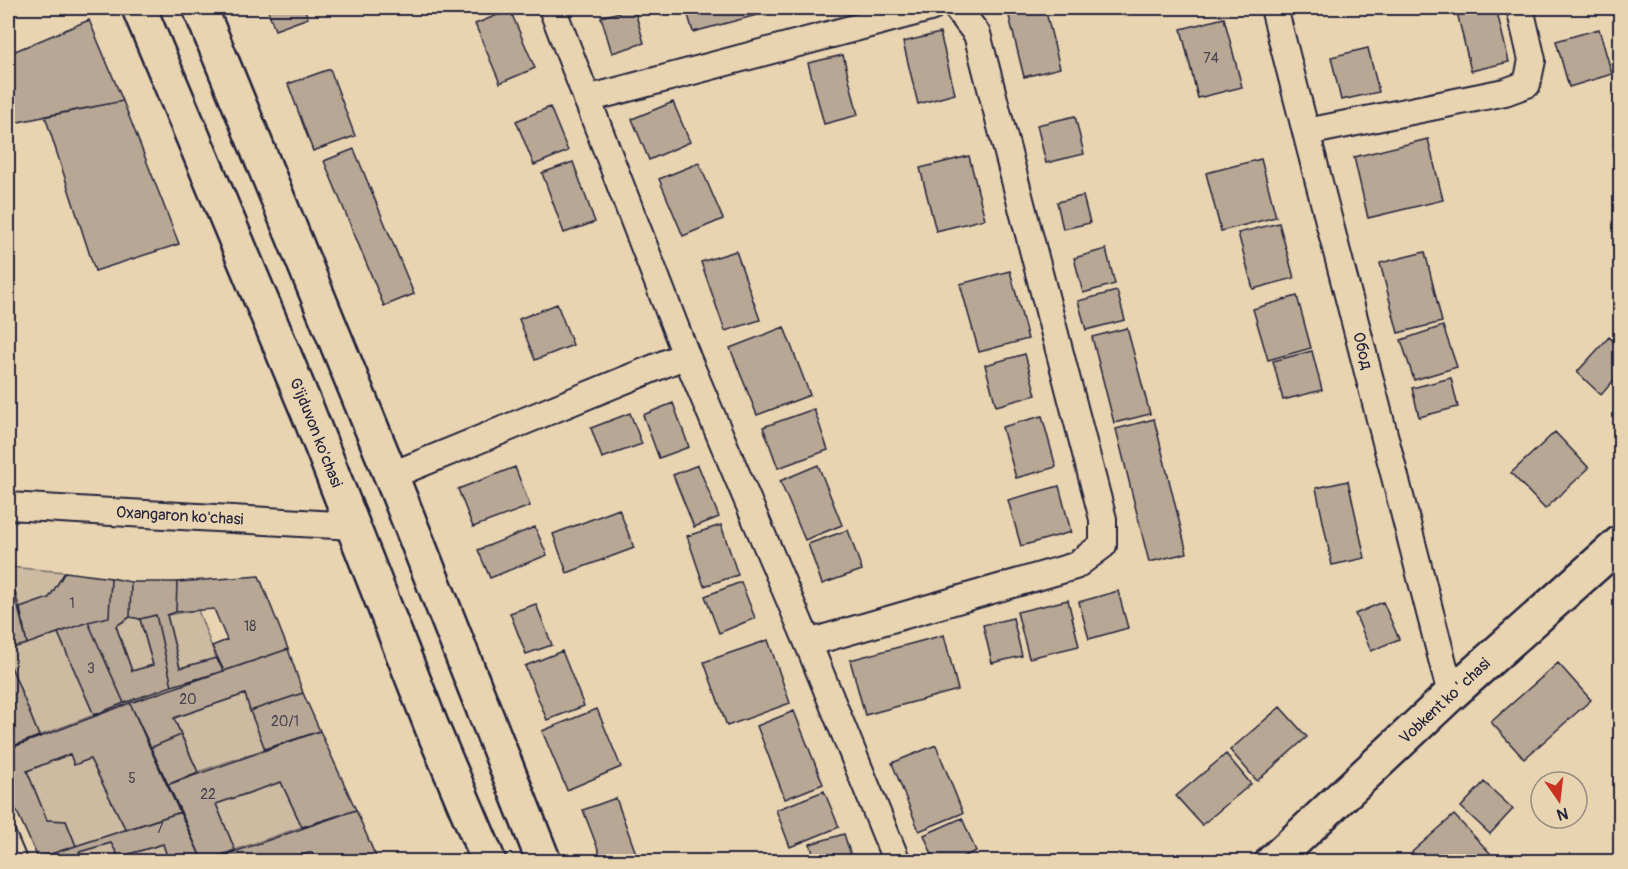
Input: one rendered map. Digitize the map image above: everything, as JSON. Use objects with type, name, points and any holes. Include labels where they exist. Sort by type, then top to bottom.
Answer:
[{"type":"main road","name":"G'ijduvon ko'chasi","points":[[140,8],[353,526],[431,725],[489,861]]},
{"type":"main road","points":[[200,8],[544,861]]},
{"type":"main road","name":"Vobkent koʻchasi","points":[[1272,861],[1451,694],[1620,543]]},
{"type":"street","points":[[552,8],[686,355],[897,861]]},
{"type":"street","points":[[587,99],[930,8]]},
{"type":"street","points":[[808,643],[1075,566],[1103,545],[1103,519],[977,34],[957,8]]},
{"type":"street","name":"Обод","points":[[1274,8],[1451,694]]},
{"type":"street","points":[[1307,132],[1505,92],[1527,84],[1532,60],[1520,8]]},
{"type":"street","points":[[390,476],[686,355]]},
{"type":"street","name":"Oxangaron ko'chasi","points":[[8,506],[353,526]]},
{"type":"lane","points":[[8,834],[20,861]]},
{"type":"shaded area","points":[[8,567],[65,572],[49,598],[20,608]]},
{"type":"shaded area","points":[[198,610],[216,658],[180,668],[167,615]]},
{"type":"shaded area","points":[[130,617],[140,619],[153,665],[132,671],[116,626]]},
{"type":"shaded area","points":[[58,633],[94,715],[39,736],[8,659],[8,649]]},
{"type":"shaded area","points":[[245,694],[265,749],[198,772],[174,718]]},
{"type":"shaded area","points":[[70,754],[75,764],[90,759],[126,830],[76,846],[66,821],[47,820],[27,771]]},
{"type":"shaded area","points":[[281,782],[302,827],[235,850],[216,804]]},
{"type":"shaded area","points":[[111,843],[119,857],[163,844],[169,861],[83,861],[79,852]]},
{"type":"building","points":[[267,8],[304,8],[308,18],[275,30]]},
{"type":"building","points":[[634,8],[644,43],[612,53],[601,17]]},
{"type":"building","points":[[686,8],[755,8],[757,15],[693,32]]},
{"type":"building","points":[[755,8],[787,8],[757,15]]},
{"type":"building","points":[[1007,8],[1045,8],[1060,68],[1024,77]]},
{"type":"building","points":[[1456,8],[1496,8],[1509,62],[1471,71]]},
{"type":"building","points":[[510,10],[535,68],[500,83],[475,24]]},
{"type":"building","points":[[1224,18],[1242,87],[1198,98],[1181,29]]},
{"type":"building","points":[[89,20],[123,101],[8,124],[8,54]]},
{"type":"building","points":[[1599,29],[1612,74],[1569,87],[1556,41]]},
{"type":"building","points":[[940,33],[955,94],[918,104],[903,42]]},
{"type":"building","points":[[1368,48],[1379,92],[1341,100],[1331,57]]},
{"type":"building","points":[[843,55],[858,115],[824,124],[808,63]]},
{"type":"building","points":[[330,69],[355,136],[313,151],[288,84]]},
{"type":"building","points":[[123,101],[179,244],[95,271],[45,116]]},
{"type":"building","points":[[673,102],[690,142],[649,160],[632,119]]},
{"type":"building","points":[[550,107],[568,151],[534,165],[516,121]]},
{"type":"building","points":[[1075,116],[1084,154],[1046,163],[1037,125]]},
{"type":"building","points":[[1428,139],[1443,200],[1368,218],[1354,157]]},
{"type":"building","points":[[354,149],[414,294],[384,306],[324,161]]},
{"type":"building","points":[[969,156],[985,219],[936,231],[920,168]]},
{"type":"building","points":[[1261,159],[1276,217],[1221,231],[1206,173]]},
{"type":"building","points":[[573,162],[595,222],[564,233],[542,173]]},
{"type":"building","points":[[699,163],[723,219],[683,236],[659,179]]},
{"type":"building","points":[[1083,196],[1090,223],[1063,229],[1057,202]]},
{"type":"building","points":[[1279,223],[1294,278],[1253,289],[1238,233]]},
{"type":"building","points":[[1106,249],[1115,284],[1083,293],[1074,258]]},
{"type":"building","points":[[736,251],[760,320],[725,331],[701,262]]},
{"type":"building","points":[[1425,252],[1442,322],[1398,333],[1380,263]]},
{"type":"building","points":[[1010,271],[1028,339],[979,352],[960,284]]},
{"type":"building","points":[[1117,291],[1125,320],[1086,330],[1078,301]]},
{"type":"building","points":[[1297,296],[1311,348],[1268,360],[1253,309]]},
{"type":"building","points":[[557,304],[573,345],[535,360],[519,319]]},
{"type":"building","points":[[1443,326],[1457,367],[1414,380],[1401,340]]},
{"type":"building","points":[[784,327],[810,395],[757,415],[730,348]]},
{"type":"building","points":[[1127,328],[1150,414],[1114,423],[1092,337]]},
{"type":"building","points":[[1609,337],[1620,347],[1620,373],[1601,395],[1577,372]]},
{"type":"building","points":[[1312,351],[1322,390],[1283,400],[1273,361]]},
{"type":"building","points":[[1025,354],[1036,395],[996,406],[985,365]]},
{"type":"building","points":[[1451,378],[1458,407],[1419,417],[1412,388]]},
{"type":"building","points":[[673,403],[689,447],[659,458],[643,415]]},
{"type":"building","points":[[814,409],[828,450],[778,468],[763,427]]},
{"type":"building","points":[[630,413],[642,444],[602,458],[591,428]]},
{"type":"building","points":[[1042,416],[1056,467],[1016,478],[1002,427]]},
{"type":"building","points":[[1154,419],[1187,553],[1149,562],[1116,429]]},
{"type":"building","points":[[1555,432],[1589,468],[1545,509],[1511,473]]},
{"type":"building","points":[[698,465],[719,517],[694,527],[673,475]]},
{"type":"building","points":[[818,465],[842,525],[805,540],[780,481]]},
{"type":"building","points":[[515,467],[530,506],[473,527],[458,489]]},
{"type":"building","points":[[1348,481],[1365,558],[1332,565],[1316,488]]},
{"type":"building","points":[[1059,486],[1071,532],[1021,546],[1008,500]]},
{"type":"building","points":[[619,509],[634,548],[567,573],[553,534]]},
{"type":"building","points":[[721,525],[738,575],[704,586],[687,536]]},
{"type":"building","points":[[535,527],[547,555],[490,578],[478,550]]},
{"type":"building","points":[[848,530],[862,570],[822,584],[808,544]]},
{"type":"building","points":[[65,572],[111,578],[109,617],[88,622],[27,644],[20,608],[49,598]]},
{"type":"building","points":[[259,576],[288,649],[224,671],[212,646],[227,640],[214,609],[176,612],[177,582]]},
{"type":"building","points":[[111,578],[131,582],[130,617],[116,626],[132,671],[153,665],[140,619],[156,615],[172,686],[124,703],[88,622],[109,617]]},
{"type":"building","points":[[131,582],[177,582],[176,612],[167,615],[180,668],[216,658],[224,671],[172,686],[156,615],[140,619],[130,617]]},
{"type":"building","points":[[741,582],[755,618],[719,633],[705,596]]},
{"type":"building","points":[[14,590],[27,644],[8,649],[8,592]]},
{"type":"building","points":[[1118,591],[1128,628],[1089,639],[1079,602]]},
{"type":"building","points":[[1068,600],[1079,646],[1029,658],[1017,612]]},
{"type":"building","points":[[1383,602],[1399,639],[1371,651],[1355,614]]},
{"type":"building","points":[[536,604],[552,645],[526,654],[510,613]]},
{"type":"building","points":[[1013,618],[1022,656],[992,663],[983,625]]},
{"type":"building","points":[[88,622],[124,703],[94,715],[58,633]]},
{"type":"building","points":[[944,635],[958,690],[865,715],[850,660]]},
{"type":"building","points":[[768,640],[790,703],[727,726],[704,662]]},
{"type":"building","points":[[288,649],[303,693],[250,711],[245,694],[174,718],[181,735],[150,748],[130,703]]},
{"type":"building","points":[[562,651],[584,706],[547,720],[525,666]]},
{"type":"building","points":[[8,659],[39,736],[8,748]]},
{"type":"building","points":[[1558,663],[1591,700],[1524,759],[1491,722]]},
{"type":"building","points":[[303,693],[320,731],[265,749],[250,711]]},
{"type":"building","points":[[130,703],[181,812],[126,830],[90,759],[74,765],[70,754],[27,771],[47,820],[66,821],[76,846],[38,858],[8,792],[8,749]]},
{"type":"building","points":[[1280,707],[1307,737],[1257,781],[1230,750]]},
{"type":"building","points":[[597,709],[621,767],[567,790],[542,731]]},
{"type":"building","points":[[794,711],[823,784],[785,799],[757,726]]},
{"type":"building","points":[[320,731],[356,810],[302,827],[281,782],[216,804],[235,850],[203,862],[167,785]]},
{"type":"building","points":[[181,735],[198,772],[167,785],[150,748]]},
{"type":"building","points":[[936,745],[963,813],[919,831],[892,763]]},
{"type":"building","points":[[1226,754],[1251,784],[1202,825],[1176,796]]},
{"type":"building","points":[[1484,782],[1513,809],[1490,834],[1461,807]]},
{"type":"building","points":[[824,791],[839,827],[790,847],[776,810]]},
{"type":"building","points":[[616,798],[639,862],[603,862],[583,810]]},
{"type":"building","points":[[356,810],[378,862],[316,862],[312,852],[281,862],[205,862]]},
{"type":"building","points":[[181,812],[203,862],[169,862],[163,844],[119,857],[111,843],[79,852],[83,862],[39,862],[38,858]]},
{"type":"building","points":[[1454,815],[1491,854],[1483,862],[1421,862],[1412,852]]},
{"type":"building","points":[[962,818],[976,851],[951,862],[935,862],[924,835]]},
{"type":"building","points":[[844,834],[853,862],[816,862],[810,844]]}]
